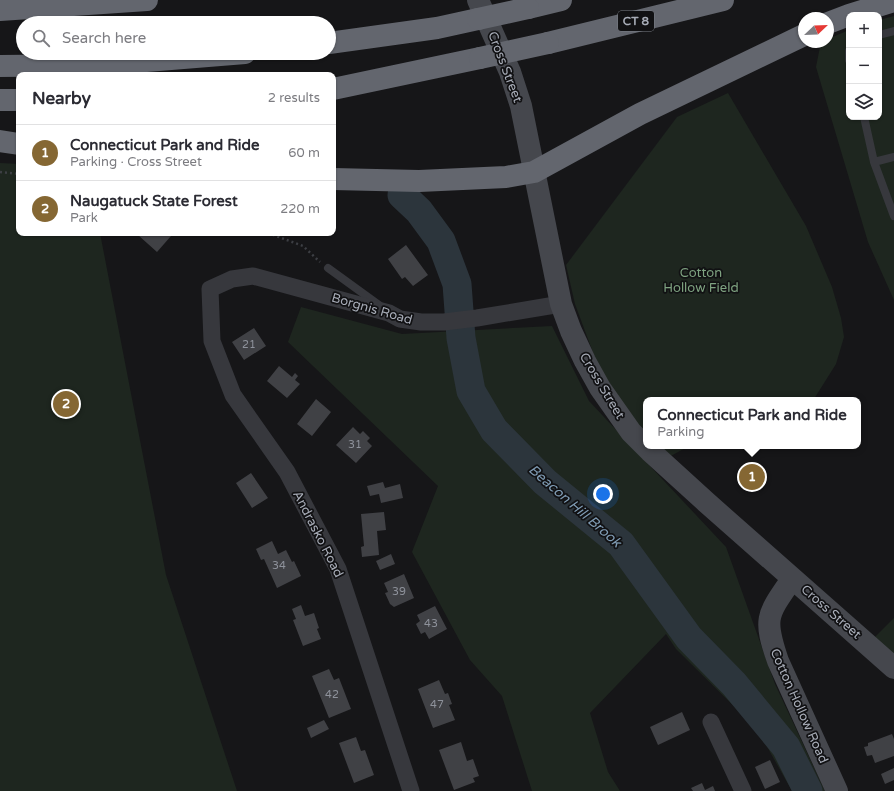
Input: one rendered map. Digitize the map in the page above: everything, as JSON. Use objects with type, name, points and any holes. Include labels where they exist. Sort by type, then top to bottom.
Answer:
[{"type":"highway","points":[[0,10],[147,0]]},
{"type":"highway","points":[[336,42],[437,28],[561,0]]},
{"type":"highway","name":"CT 8","points":[[336,88],[548,43],[723,0]]},
{"type":"highway","points":[[859,12],[894,1]]},
{"type":"highway","points":[[834,21],[846,16]]},
{"type":"highway","points":[[336,179],[419,181],[506,177],[534,172],[640,114],[798,38]]},
{"type":"highway","points":[[0,66],[97,65],[159,60]]},
{"type":"highway","points":[[0,100],[16,100]]},
{"type":"highway","points":[[0,141],[16,144]]},
{"type":"street","name":"Cross Street","points":[[478,0],[510,72],[521,106],[561,304],[585,361],[600,388],[631,432],[643,444]]},
{"type":"street","name":"Borgnis Road","points":[[210,289],[232,279],[253,276],[389,313],[400,319],[421,322],[444,322],[477,318],[561,304]]},
{"type":"street","name":"Andrasko Road","points":[[210,289],[212,341],[233,395],[286,472],[338,569],[411,791]]},
{"type":"street","name":"Cross Street","points":[[648,449],[694,492],[894,668]]},
{"type":"street","name":"Cotton Hollow Road","points":[[792,579],[774,606],[770,616],[769,626],[771,641],[778,661],[837,791]]},
{"type":"street","points":[[711,722],[743,791]]},
{"type":"lane","points":[[882,34],[894,31]]},
{"type":"lane","points":[[865,120],[874,162],[894,216]]},
{"type":"lane","points":[[874,162],[894,157]]},
{"type":"lane","points":[[328,268],[389,313]]},
{"type":"path","points":[[0,172],[16,174]]},
{"type":"path","points":[[276,236],[303,246],[328,268]]},
{"type":"green space","points":[[894,16],[894,300],[868,242],[816,67],[820,48],[834,48],[834,36],[846,31],[846,120],[882,120],[882,19]]},
{"type":"green space","name":"Cotton Hollow Field","points":[[728,93],[806,226],[832,287],[841,318],[844,337],[836,364],[815,397],[643,397],[643,434],[598,366],[575,304],[566,265],[677,117]]},
{"type":"green space","points":[[0,163],[16,164],[16,236],[101,236],[166,575],[237,791],[0,791]]},
{"type":"green space","points":[[301,307],[402,334],[552,326],[589,401],[726,547],[775,684],[825,791],[792,791],[757,729],[676,649],[666,634],[590,713],[608,772],[620,791],[532,791],[502,696],[470,660],[412,552],[438,486],[288,342]]},
{"type":"green space","points":[[657,449],[684,449],[667,458]]},
{"type":"green space","points":[[894,618],[894,659],[872,640]]},
{"type":"building","points":[[139,236],[171,236],[157,252]]},
{"type":"building","points":[[406,245],[428,275],[413,286],[405,277],[402,279],[388,259]]},
{"type":"building","points":[[254,328],[266,346],[244,360],[232,342]]},
{"type":"building","points":[[279,366],[292,377],[295,373],[298,376],[295,380],[300,384],[287,398],[267,381]]},
{"type":"building","points":[[316,399],[331,412],[312,436],[297,424]]},
{"type":"building","points":[[353,427],[360,434],[363,431],[370,438],[367,441],[372,446],[356,463],[336,445]]},
{"type":"building","points":[[251,473],[268,498],[252,508],[236,483]]},
{"type":"building","points":[[383,482],[385,488],[400,484],[403,498],[381,503],[379,494],[370,496],[367,486]]},
{"type":"building","points":[[384,512],[386,530],[377,531],[379,555],[362,557],[361,547],[364,546],[361,514]]},
{"type":"building","points":[[272,541],[278,554],[286,550],[292,562],[294,561],[301,576],[277,588],[264,559],[261,560],[256,549]]},
{"type":"building","points":[[391,554],[395,564],[380,570],[376,561]]},
{"type":"building","points":[[404,574],[414,598],[394,607],[390,604],[385,593],[388,592],[384,583]]},
{"type":"building","points":[[301,605],[305,616],[314,613],[319,628],[317,629],[321,639],[303,646],[293,620],[296,619],[292,609]]},
{"type":"building","points":[[435,606],[447,629],[429,639],[425,632],[421,634],[416,624],[420,621],[417,615]]},
{"type":"building","points":[[329,669],[334,680],[339,678],[351,709],[329,718],[312,676]]},
{"type":"building","points":[[439,680],[445,694],[448,693],[452,704],[449,705],[455,720],[433,728],[418,689]]},
{"type":"building","points":[[682,712],[690,730],[658,745],[650,727]]},
{"type":"building","points":[[324,720],[329,729],[311,738],[307,728]]},
{"type":"building","points":[[892,734],[894,739],[894,756],[875,763],[872,755],[867,756],[864,747],[868,746],[868,743]]},
{"type":"building","points":[[356,737],[361,751],[365,750],[374,775],[354,783],[339,743]]},
{"type":"building","points":[[461,742],[467,761],[473,759],[479,776],[473,778],[475,782],[454,790],[439,750]]},
{"type":"building","points":[[770,760],[780,782],[765,789],[755,767]]},
{"type":"building","points":[[894,768],[894,780],[885,784],[881,774]]},
{"type":"building","points":[[702,783],[705,790],[713,786],[715,791],[693,791],[691,788]]},
{"type":"waterway","name":"Beacon Hill Brook","points":[[402,195],[419,211],[441,241],[457,284],[461,338],[471,391],[494,430],[545,482],[621,544],[689,638],[734,684],[786,747],[808,791]]},
{"type":"place","name":"Naugatuck State Forest","points":[[66,404]]},
{"type":"place","name":"Connecticut Park and Ride","points":[[752,477]]}]
